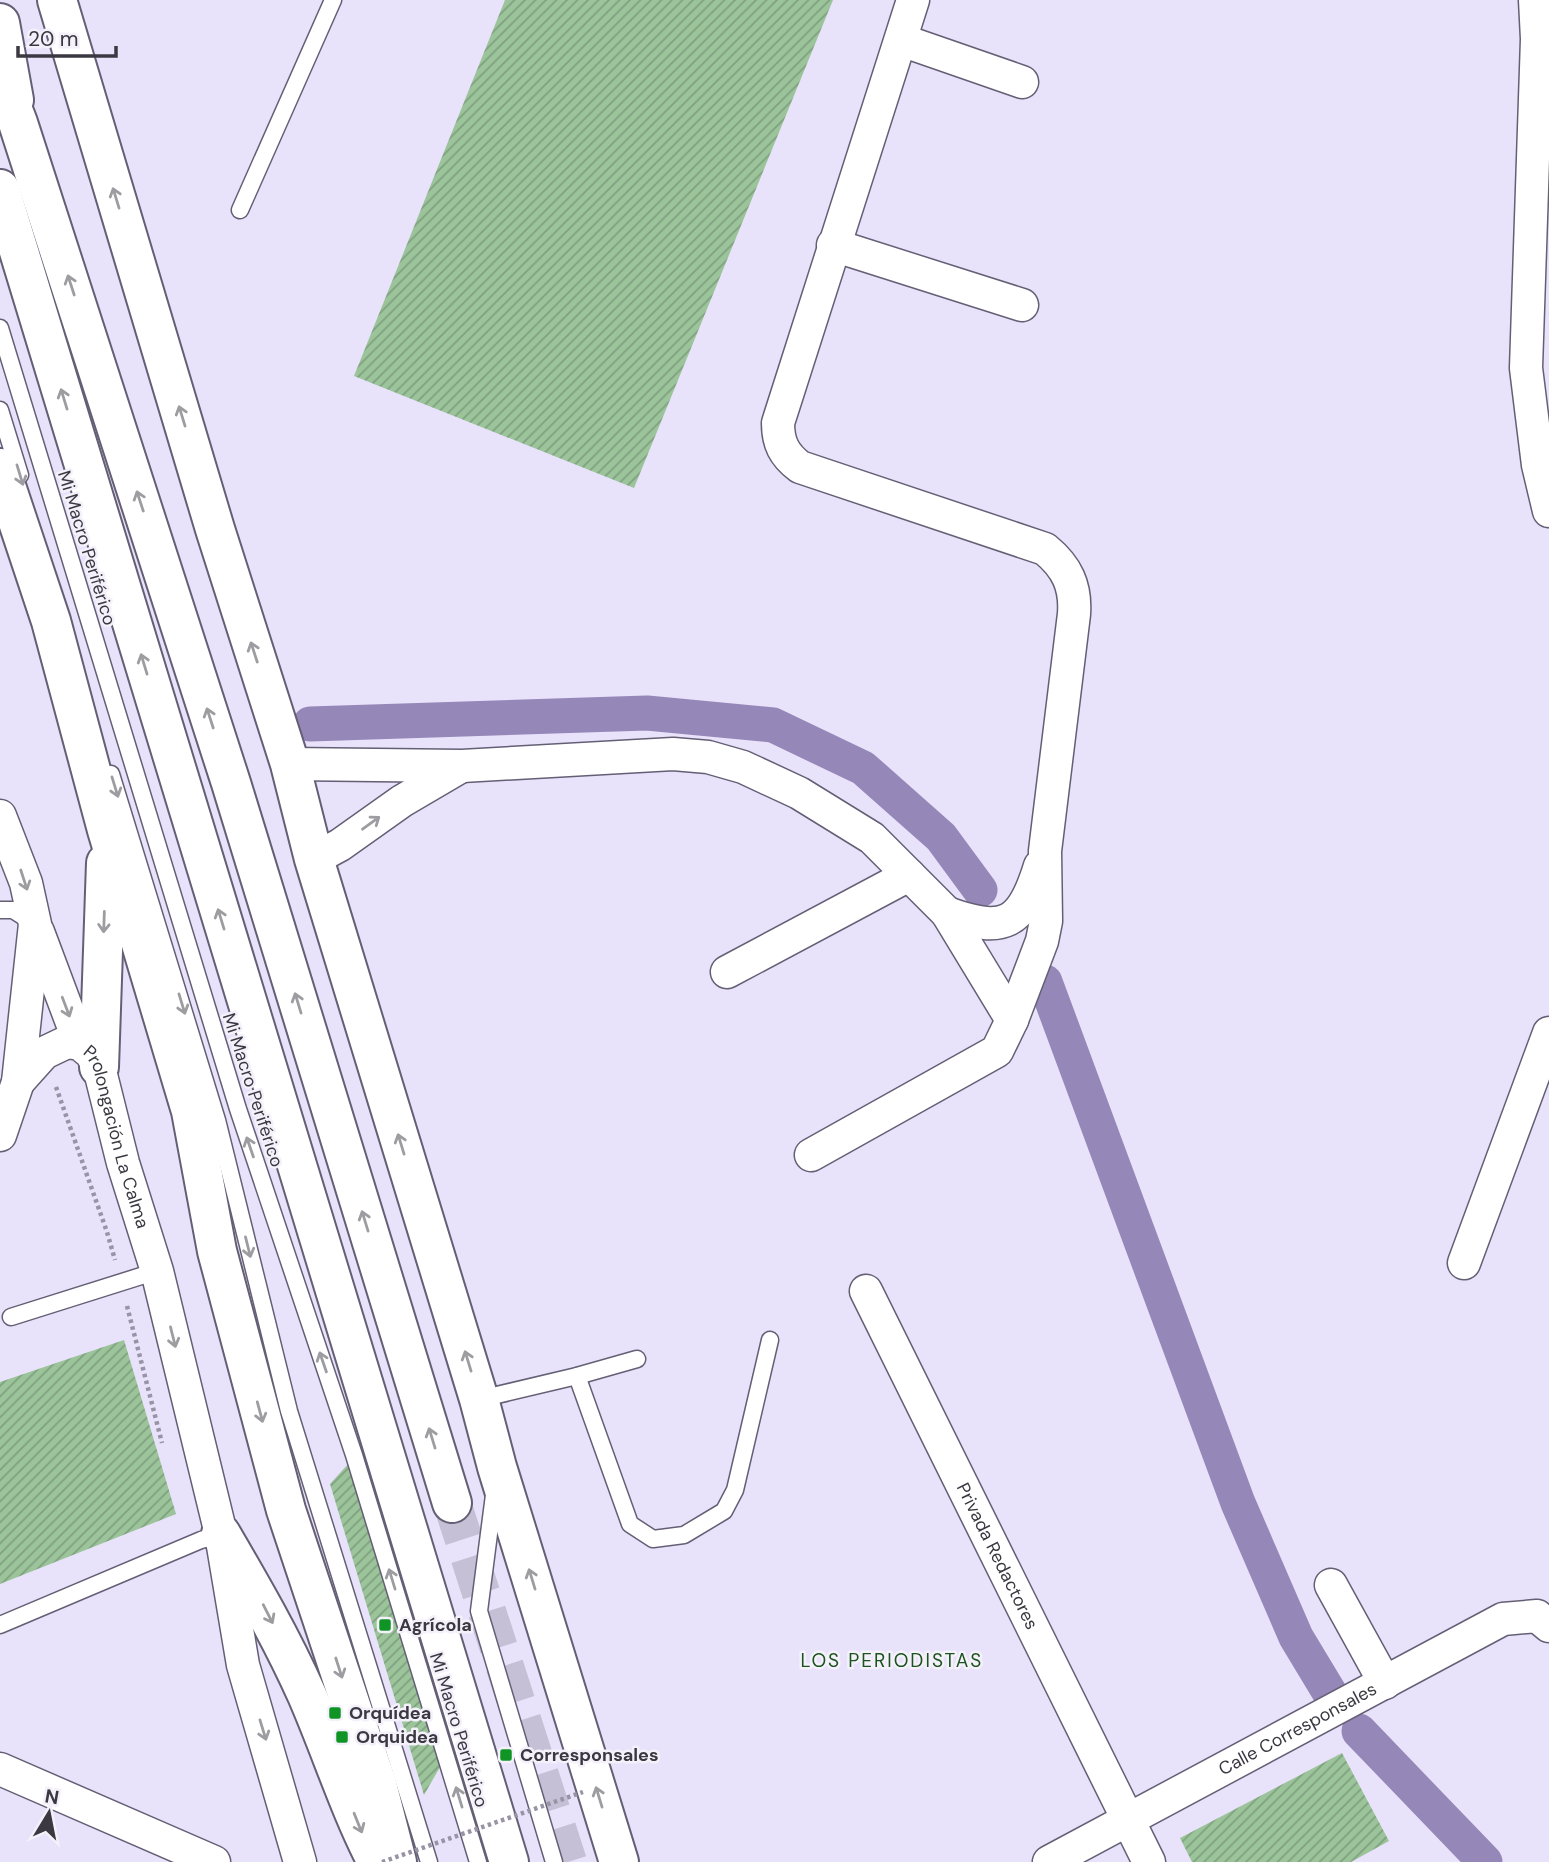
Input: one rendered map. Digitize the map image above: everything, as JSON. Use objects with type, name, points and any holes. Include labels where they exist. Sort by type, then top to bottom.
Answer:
[{"type":"main road","points":[[57,0],[211,515],[290,764],[314,859],[479,1399],[497,1467],[620,1862]]},
{"type":"main road","points":[[0,23],[18,123]]},
{"type":"main road","points":[[0,76],[18,123],[235,796],[452,1503]]},
{"type":"main road","points":[[0,189],[509,1862]]},
{"type":"main road","points":[[0,468],[51,621],[107,830],[191,1111],[217,1251],[286,1510],[377,1784],[397,1862]]},
{"type":"main road","points":[[90,1056],[107,830]]},
{"type":"main road","points":[[221,1534],[264,1607],[307,1695],[364,1838],[380,1862]]},
{"type":"street","points":[[811,1155],[997,1051],[1012,1020],[1042,941],[1046,921],[1045,852],[1074,614],[1073,586],[1067,573],[1057,559],[1038,546],[800,467],[789,459],[778,436],[778,423],[913,0]]},
{"type":"street","points":[[1535,0],[1540,243],[1526,368],[1538,464],[1549,511]]},
{"type":"street","points":[[901,40],[1022,82]]},
{"type":"street","points":[[834,245],[1022,305]]},
{"type":"street","points":[[290,764],[461,766],[673,754],[708,757],[743,767],[799,793],[872,838],[947,913],[1012,1020]]},
{"type":"street","points":[[314,859],[461,766]]},
{"type":"street","name":"Prolongación La Calma","points":[[0,816],[26,883],[35,924],[18,1082],[2,1123]]},
{"type":"street","points":[[947,913],[972,922],[996,925],[1012,917],[1024,907],[1032,892],[1045,852]]},
{"type":"street","points":[[727,972],[909,875]]},
{"type":"street","points":[[35,924],[90,1056]]},
{"type":"street","points":[[1464,1263],[1549,1033]]},
{"type":"street","name":"Prolongación La Calma","points":[[18,1082],[44,1054],[66,1042],[90,1056],[157,1271],[221,1534],[243,1665],[300,1862]]},
{"type":"street","name":"Privada Redactores","points":[[866,1291],[1149,1862]]},
{"type":"street","points":[[1331,1586],[1385,1683]]},
{"type":"street","name":"Calle Corresponsales","points":[[1049,1862],[1503,1619],[1537,1616],[1549,1626]]},
{"type":"street","points":[[0,1769],[214,1862]]},
{"type":"lane","points":[[240,210],[333,0]]},
{"type":"lane","name":"Mi Macro Periférico","points":[[0,328],[238,1109],[358,1468],[478,1862]]},
{"type":"lane","points":[[0,410],[90,705]]},
{"type":"lane","points":[[106,758],[217,1119],[289,1411],[429,1862]]},
{"type":"lane","points":[[0,910],[13,910],[35,924]]},
{"type":"lane","points":[[11,1317],[157,1271]]},
{"type":"lane","points":[[577,1377],[630,1524],[653,1539],[684,1535],[724,1511],[735,1490],[769,1340]]},
{"type":"lane","points":[[479,1399],[577,1377],[636,1359]]},
{"type":"lane","points":[[497,1467],[479,1611],[554,1862]]},
{"type":"lane","points":[[0,1625],[221,1534]]},
{"type":"path","points":[[44,1054],[107,1232],[165,1453]]},
{"type":"path","points":[[380,1862],[583,1791]]},
{"type":"building","points":[[505,0],[833,0],[634,488],[354,376]]},
{"type":"building","points":[[124,1340],[176,1514],[0,1584],[0,1382]]},
{"type":"building","name":"Agrícola","points":[[349,1463],[440,1767],[424,1795],[330,1484]]},
{"type":"building","points":[[1342,1753],[1389,1841],[1351,1862],[1192,1862],[1180,1838]]},
{"type":"waterway","points":[[310,724],[647,713],[773,725],[863,768],[941,837],[980,890]]},
{"type":"waterway","points":[[1045,982],[1238,1503],[1296,1637],[1331,1695]]},
{"type":"waterway","points":[[1359,1731],[1485,1862]]},
{"type":"tunnel","points":[[452,1503],[568,1862]]},
{"type":"place","name":"Agrícola","points":[[385,1625]]},
{"type":"place","name":"Orquídea","points":[[335,1713]]},
{"type":"place","name":"Orquidea","points":[[342,1737]]},
{"type":"place","name":"Corresponsales","points":[[506,1755]]},
{"type":"district","name":"LOS PERIODISTAS","points":[[892,1660]]}]
